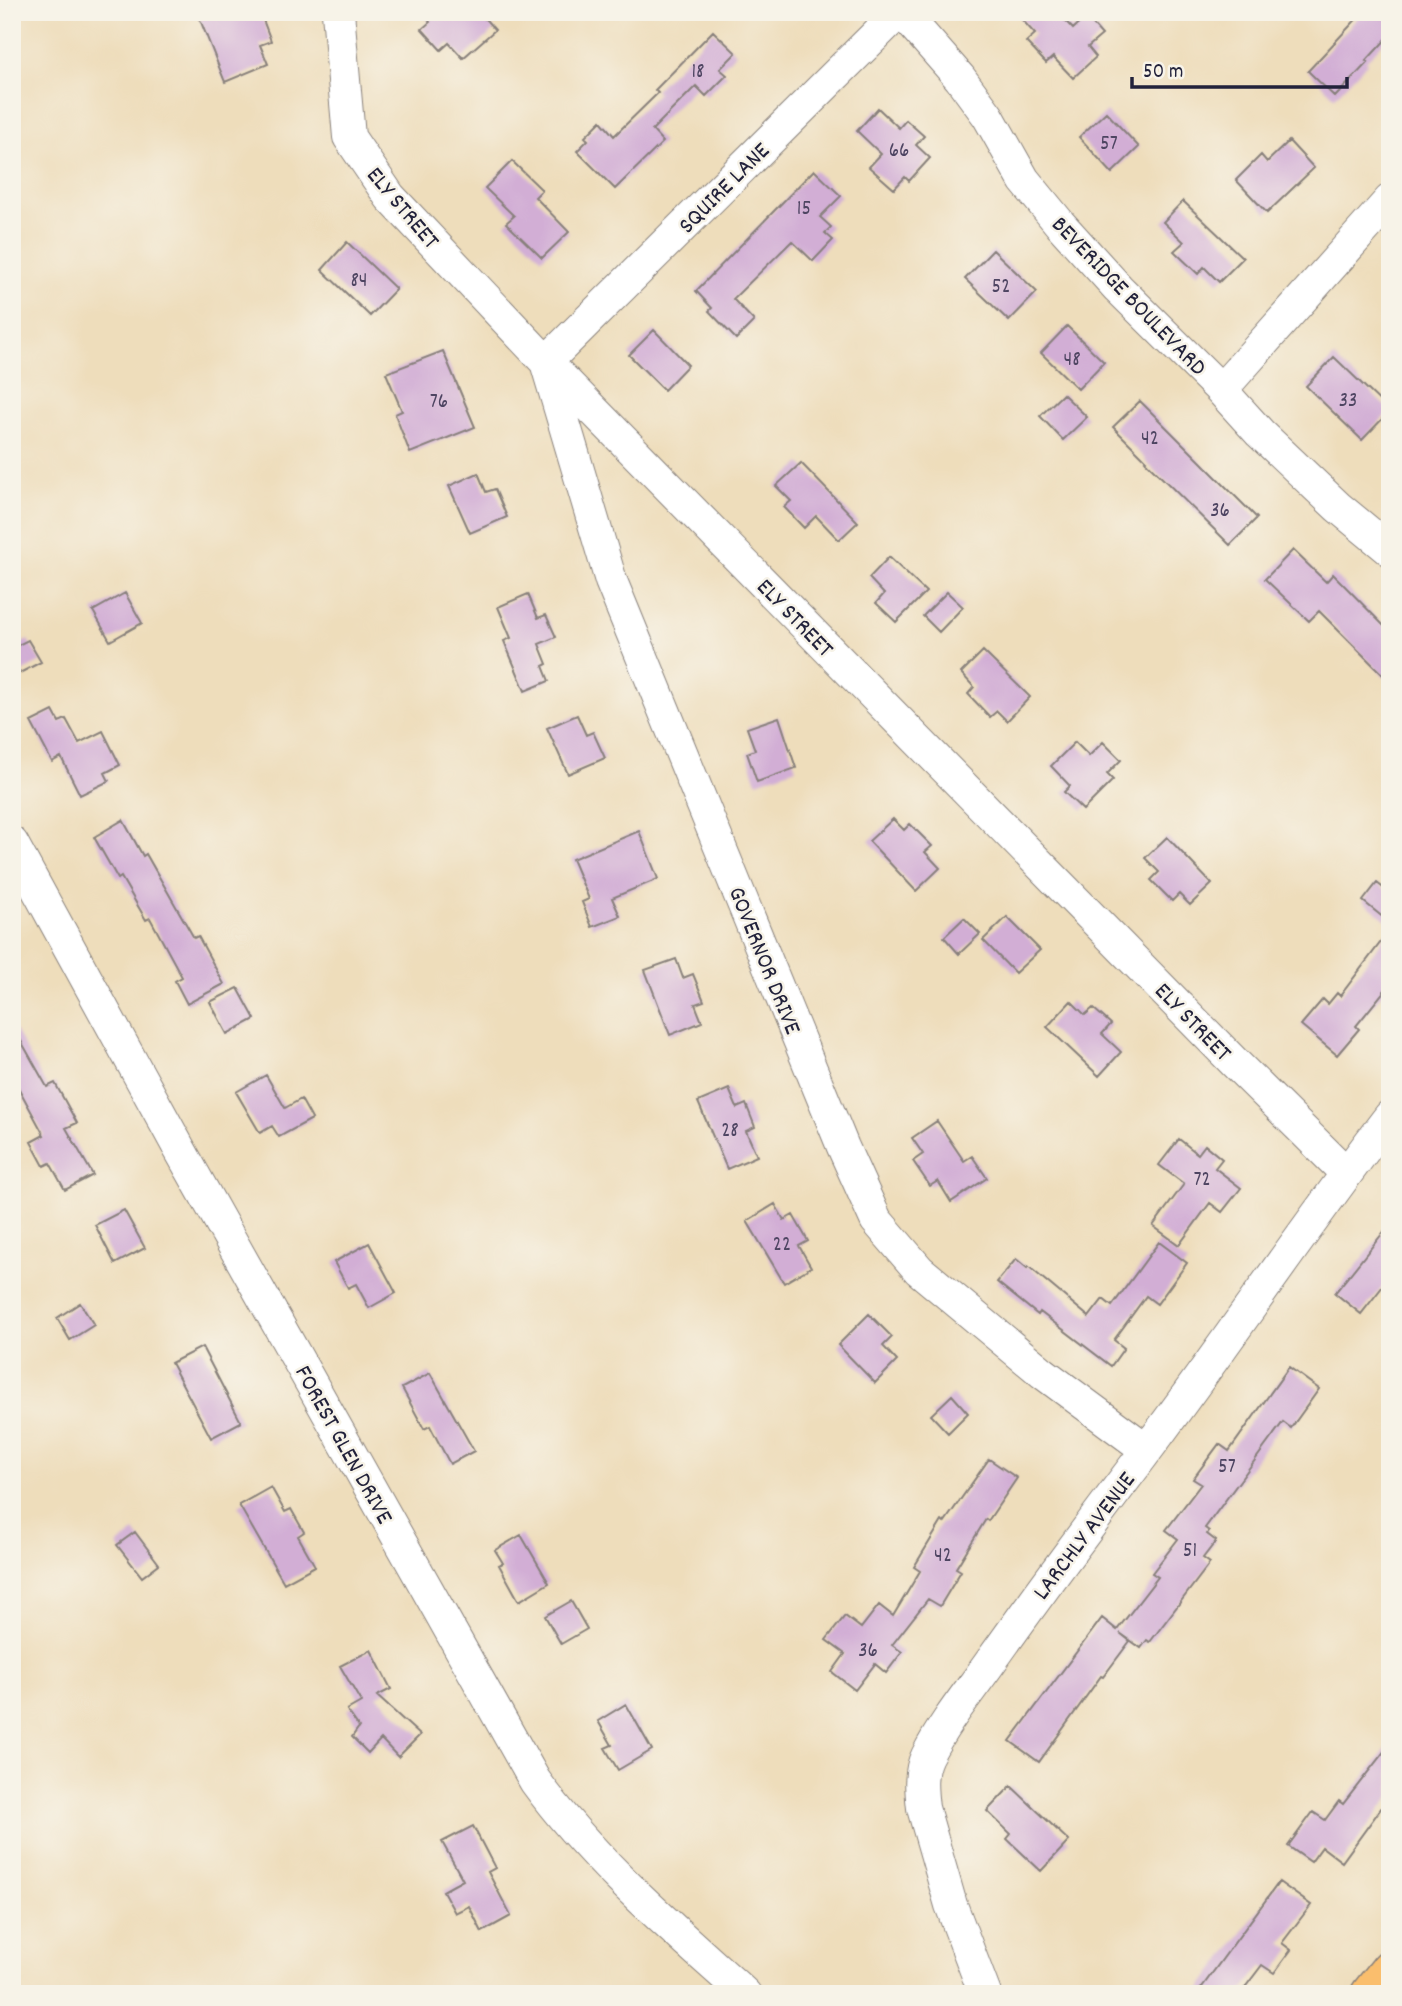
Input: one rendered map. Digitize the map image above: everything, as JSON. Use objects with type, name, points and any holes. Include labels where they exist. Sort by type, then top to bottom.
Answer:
[{"type":"highway","points":[[1370,1994],[1390,1969]]},
{"type":"street","name":"ELY STREET","points":[[338,12],[349,137],[390,197],[546,362],[1346,1173]]},
{"type":"street","name":"SQUIRE LANE","points":[[546,362],[901,12]]},
{"type":"street","name":"BEVERIDGE BOULEVARD","points":[[901,12],[960,78],[988,116],[1024,180],[1118,288],[1221,390],[1260,433],[1338,507],[1390,550]]},
{"type":"street","points":[[1221,390],[1390,200]]},
{"type":"street","name":"GOVERNOR DRIVE","points":[[546,362],[611,581],[843,1147],[877,1220],[919,1270],[1044,1373],[1147,1450]]},
{"type":"street","name":"FOREST GLEN DRIVE","points":[[12,843],[180,1150],[535,1781],[557,1812],[607,1866],[745,1994]]},
{"type":"street","name":"LARCHLY AVENUE","points":[[985,1994],[951,1905],[926,1821],[921,1795],[925,1761],[954,1710],[1390,1116]]},
{"type":"building","points":[[197,12],[260,12],[271,41],[260,45],[268,64],[225,82]]},
{"type":"building","points":[[422,12],[479,12],[495,30],[463,58],[449,43],[441,50],[422,29],[430,22]]},
{"type":"building","points":[[1015,12],[1057,12],[1073,29],[1086,17],[1102,35],[1088,47],[1096,57],[1073,78],[1053,57],[1046,63],[1026,42],[1035,34]]},
{"type":"building","points":[[1363,12],[1390,12],[1390,35],[1335,97],[1308,71]]},
{"type":"building","points":[[713,31],[736,53],[720,69],[727,75],[706,96],[696,86],[652,130],[663,142],[615,189],[577,151],[588,140],[585,137],[601,121],[614,136],[658,93],[655,90]]},
{"type":"building","points":[[878,108],[899,128],[906,120],[924,136],[916,145],[930,158],[909,181],[905,177],[894,189],[869,167],[881,154],[857,131]]},
{"type":"building","points":[[1106,112],[1139,147],[1112,173],[1079,137]]},
{"type":"building","points":[[1289,141],[1314,168],[1267,213],[1236,180],[1261,155],[1267,162]]},
{"type":"building","points":[[512,161],[542,190],[535,197],[569,232],[542,258],[506,223],[514,216],[485,188]]},
{"type":"building","points":[[814,170],[841,196],[820,217],[831,227],[825,233],[833,240],[813,261],[792,241],[733,299],[754,321],[736,339],[709,311],[712,308],[696,291]]},
{"type":"building","points":[[1183,201],[1243,258],[1219,282],[1204,267],[1198,274],[1174,251],[1184,242],[1163,222]]},
{"type":"building","points":[[347,242],[396,289],[370,316],[322,270]]},
{"type":"building","points":[[993,250],[1037,292],[1009,321],[965,279]]},
{"type":"building","points":[[1067,326],[1104,362],[1078,389],[1041,353]]},
{"type":"building","points":[[654,330],[688,365],[664,390],[629,355]]},
{"type":"building","points":[[443,351],[475,427],[410,453],[395,414],[402,411],[386,373]]},
{"type":"building","points":[[1334,357],[1390,411],[1362,440],[1306,386]]},
{"type":"building","points":[[1063,394],[1087,417],[1063,440],[1040,416]]},
{"type":"building","points":[[1140,401],[1257,518],[1230,545],[1113,427]]},
{"type":"building","points":[[801,463],[858,522],[839,540],[816,516],[804,528],[784,507],[791,501],[776,486]]},
{"type":"building","points":[[478,473],[486,492],[495,489],[507,517],[470,533],[449,486]]},
{"type":"building","points":[[1293,550],[1326,582],[1333,574],[1390,632],[1390,682],[1319,611],[1309,621],[1265,579]]},
{"type":"building","points":[[889,557],[926,592],[896,622],[876,603],[884,594],[869,578]]},
{"type":"building","points":[[947,592],[963,607],[939,632],[923,616]]},
{"type":"building","points":[[125,593],[142,623],[110,641],[93,611]]},
{"type":"building","points":[[528,594],[538,618],[546,615],[556,637],[539,644],[547,664],[543,666],[549,681],[525,691],[504,641],[511,638],[498,607]]},
{"type":"building","points":[[28,640],[41,662],[12,677],[12,648]]},
{"type":"building","points":[[983,651],[1030,697],[1007,721],[997,711],[990,717],[968,694],[974,687],[961,673]]},
{"type":"building","points":[[53,711],[59,722],[66,719],[79,743],[103,731],[120,765],[105,773],[109,781],[80,795],[61,757],[52,762],[31,722]]},
{"type":"building","points":[[577,715],[586,735],[593,732],[605,758],[568,774],[547,728]]},
{"type":"building","points":[[779,717],[796,768],[757,782],[747,753],[755,750],[747,728]]},
{"type":"building","points":[[1075,742],[1089,756],[1103,742],[1121,760],[1107,774],[1113,780],[1083,810],[1064,792],[1070,786],[1051,766]]},
{"type":"building","points":[[893,819],[904,830],[910,824],[932,846],[925,852],[940,868],[916,891],[869,841]]},
{"type":"building","points":[[123,820],[143,856],[146,854],[194,938],[198,936],[224,984],[187,1004],[175,981],[182,977],[150,918],[146,920],[94,837]]},
{"type":"building","points":[[639,831],[658,879],[612,898],[620,916],[592,927],[582,902],[589,899],[572,859]]},
{"type":"building","points":[[1167,837],[1212,884],[1190,905],[1179,894],[1172,901],[1151,880],[1159,872],[1145,858]]},
{"type":"building","points":[[1377,883],[1390,893],[1390,923],[1363,901]]},
{"type":"building","points":[[1007,917],[1040,950],[1015,973],[983,940]]},
{"type":"building","points":[[964,918],[980,934],[959,954],[944,937]]},
{"type":"building","points":[[1390,930],[1390,984],[1356,1026],[1359,1029],[1337,1055],[1301,1025],[1323,999],[1328,1004],[1337,993],[1340,996]]},
{"type":"building","points":[[676,959],[683,978],[693,974],[704,1001],[695,1004],[702,1022],[670,1035],[645,970]]},
{"type":"building","points":[[238,988],[255,1019],[227,1034],[210,1002]]},
{"type":"building","points":[[1071,1001],[1085,1015],[1093,1008],[1111,1024],[1102,1034],[1121,1052],[1099,1076],[1047,1027]]},
{"type":"building","points":[[12,1025],[47,1087],[55,1083],[77,1123],[66,1128],[93,1175],[65,1190],[50,1163],[44,1166],[31,1142],[44,1135],[12,1076]]},
{"type":"building","points":[[266,1075],[285,1108],[301,1099],[312,1119],[279,1137],[272,1126],[260,1133],[236,1092]]},
{"type":"building","points":[[729,1089],[737,1108],[746,1104],[755,1127],[746,1131],[757,1156],[727,1169],[698,1102]]},
{"type":"building","points":[[937,1121],[964,1161],[972,1156],[987,1178],[951,1202],[938,1181],[930,1186],[913,1161],[923,1154],[912,1138]]},
{"type":"building","points":[[1179,1139],[1198,1154],[1205,1145],[1222,1159],[1215,1168],[1241,1188],[1222,1212],[1210,1203],[1179,1245],[1153,1226],[1184,1184],[1159,1165]]},
{"type":"building","points":[[775,1204],[784,1220],[793,1215],[808,1241],[799,1246],[811,1267],[784,1283],[747,1221]]},
{"type":"building","points":[[124,1210],[145,1248],[115,1264],[95,1225]]},
{"type":"building","points":[[1390,1224],[1390,1277],[1361,1314],[1335,1293]]},
{"type":"building","points":[[1159,1242],[1187,1263],[1157,1304],[1146,1296],[1114,1340],[1124,1348],[1111,1366],[1040,1312],[1038,1315],[997,1282],[1016,1259],[1089,1317],[1103,1299],[1112,1306]]},
{"type":"building","points":[[369,1243],[396,1293],[369,1308],[356,1284],[348,1288],[334,1262]]},
{"type":"building","points":[[80,1303],[94,1325],[70,1340],[57,1318]]},
{"type":"building","points":[[869,1314],[892,1337],[883,1346],[897,1361],[875,1383],[838,1345]]},
{"type":"building","points":[[202,1347],[241,1422],[211,1438],[171,1363]]},
{"type":"building","points":[[1289,1367],[1319,1389],[1291,1428],[1283,1422],[1205,1528],[1209,1531],[1207,1534],[1216,1541],[1203,1558],[1210,1563],[1150,1642],[1147,1640],[1141,1648],[1120,1633],[1130,1641],[1103,1677],[1101,1676],[1039,1762],[1010,1741],[1102,1618],[1117,1630],[1158,1577],[1152,1573],[1178,1539],[1166,1530],[1201,1484],[1193,1479],[1219,1444],[1229,1451]]},
{"type":"building","points":[[430,1373],[474,1451],[450,1464],[430,1426],[424,1429],[402,1388]]},
{"type":"building","points":[[952,1395],[968,1413],[948,1433],[931,1415]]},
{"type":"building","points":[[989,1459],[1017,1478],[988,1521],[986,1519],[956,1568],[961,1571],[940,1606],[928,1599],[892,1645],[902,1652],[886,1673],[875,1664],[855,1690],[832,1672],[845,1654],[826,1640],[845,1616],[861,1628],[879,1605],[893,1616],[920,1571],[914,1567],[942,1521],[944,1523]]},
{"type":"building","points":[[271,1487],[285,1512],[291,1509],[304,1532],[298,1536],[315,1566],[284,1583],[239,1505]]},
{"type":"building","points":[[135,1532],[159,1564],[142,1577],[117,1545]]},
{"type":"building","points":[[521,1535],[549,1583],[519,1601],[499,1565],[503,1563],[495,1550]]},
{"type":"building","points":[[571,1601],[587,1629],[561,1644],[545,1616]]},
{"type":"building","points":[[371,1650],[391,1689],[377,1696],[420,1735],[398,1757],[381,1739],[368,1753],[352,1737],[359,1727],[347,1710],[361,1702],[340,1666]]},
{"type":"building","points":[[626,1704],[652,1750],[618,1770],[605,1748],[612,1745],[598,1721]]},
{"type":"building","points":[[1390,1744],[1390,1796],[1342,1862],[1322,1847],[1311,1862],[1288,1846],[1313,1812],[1325,1820],[1339,1801],[1343,1804]]},
{"type":"building","points":[[1011,1786],[1069,1841],[1041,1871],[1007,1839],[1011,1834],[987,1811]]},
{"type":"building","points":[[473,1826],[495,1868],[488,1872],[511,1916],[482,1932],[469,1906],[455,1913],[443,1891],[463,1880],[442,1842]]},
{"type":"building","points":[[1279,1882],[1311,1905],[1282,1943],[1291,1950],[1274,1973],[1262,1965],[1240,1994],[1197,1994]]}]
